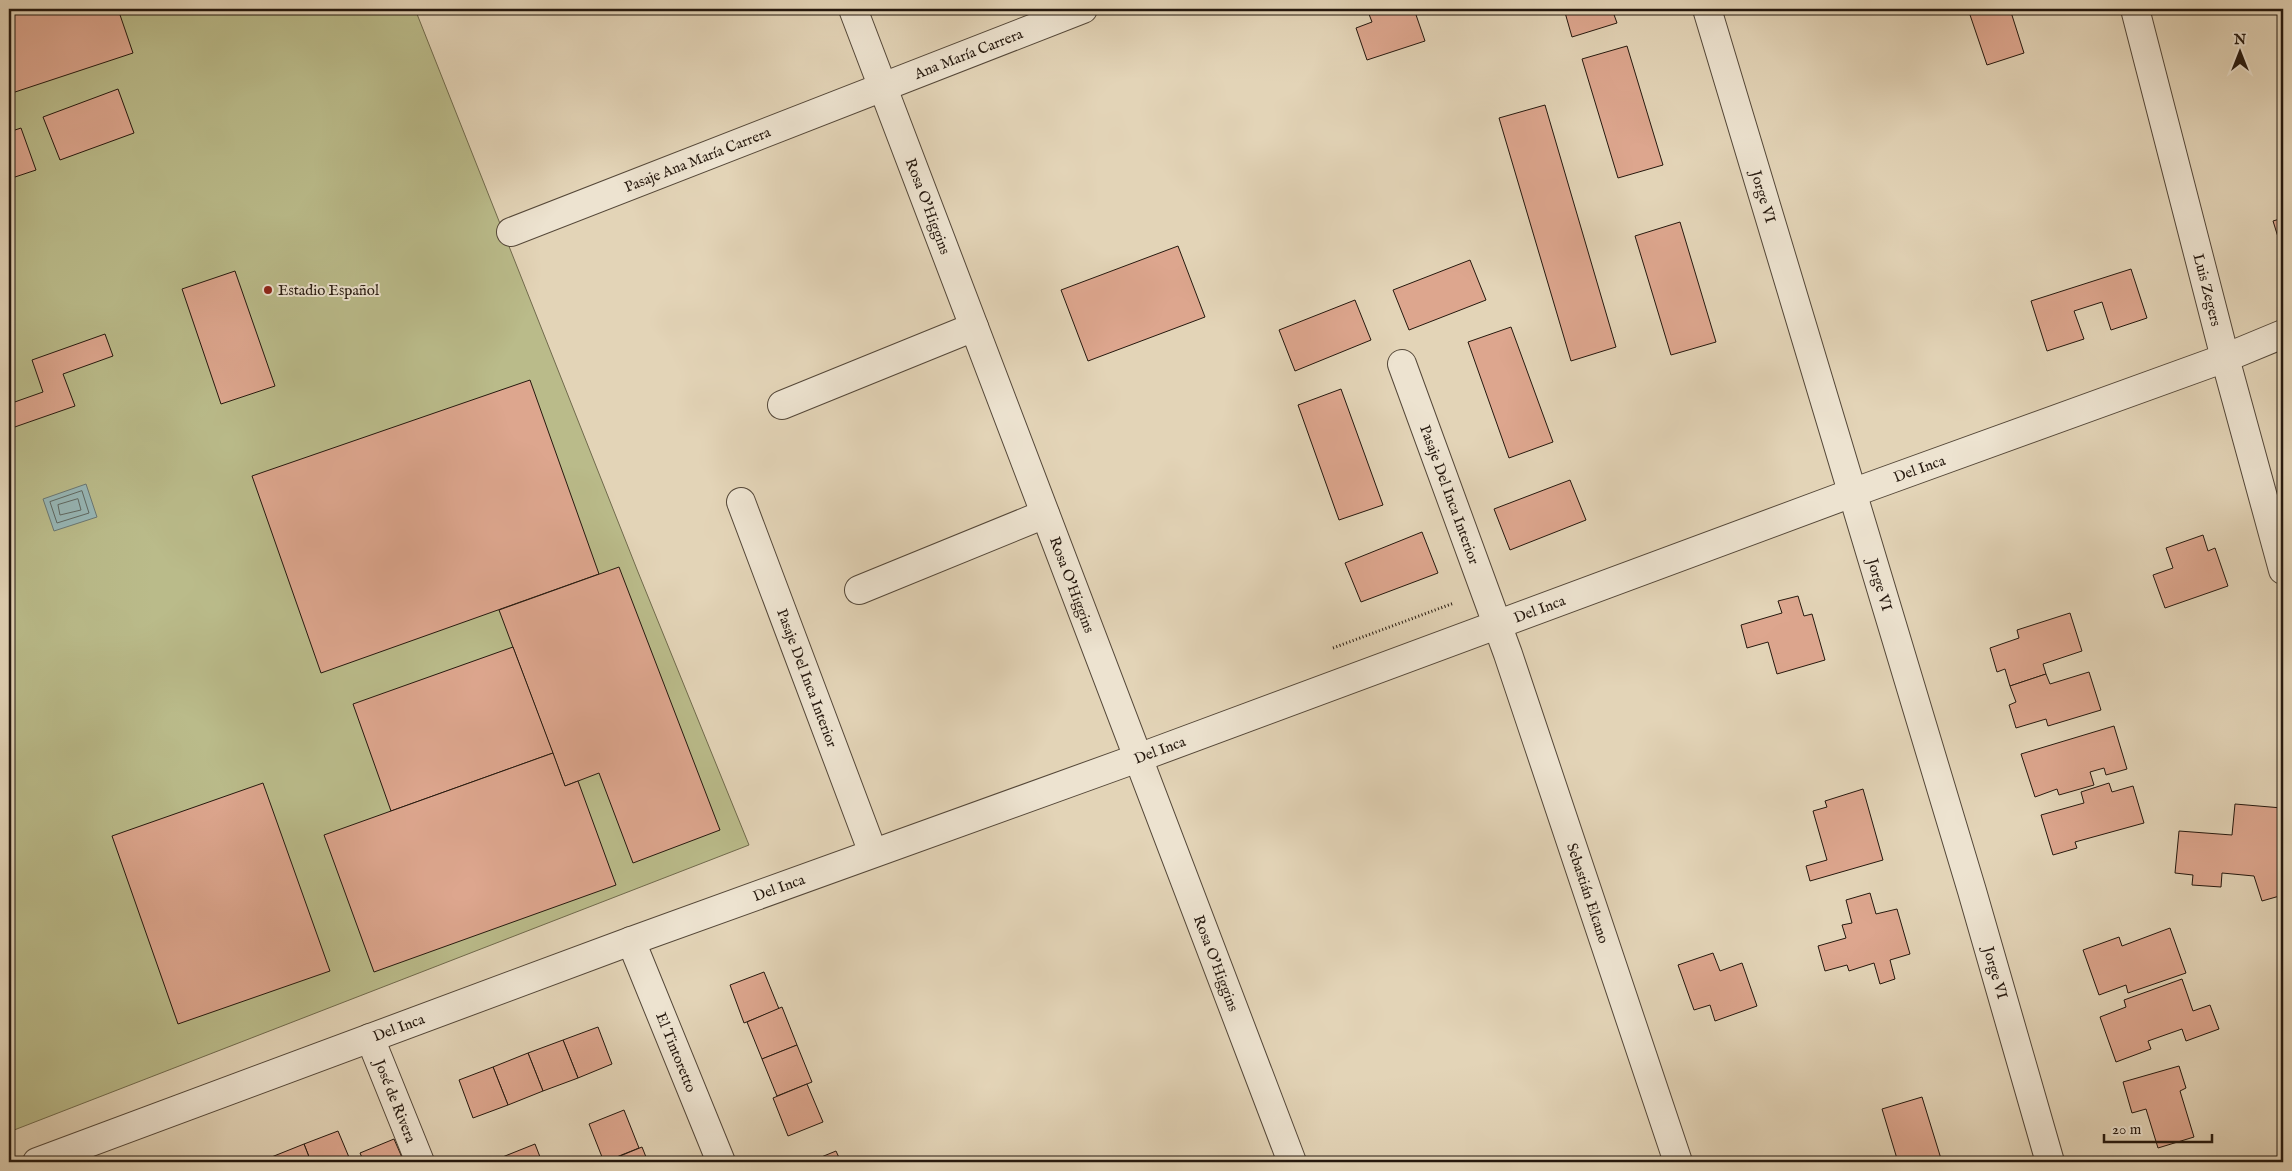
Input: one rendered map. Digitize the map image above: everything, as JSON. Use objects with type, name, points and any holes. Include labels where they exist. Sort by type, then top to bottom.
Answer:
[{"type":"street","name":"Rosa O'Higgins","points":[[853,9],[1292,1162]]},
{"type":"street","name":"Ana María Carrera","points":[[882,87],[1083,9]]},
{"type":"street","name":"Jorge VI","points":[[1707,9],[1970,881],[2050,1162]]},
{"type":"street","name":"Luis Zegers","points":[[2135,9],[2224,358],[2283,570]]},
{"type":"street","name":"Pasaje Ana María Carrera","points":[[511,232],[882,87]]},
{"type":"street","points":[[782,405],[974,327]]},
{"type":"street","name":"Del Inca","points":[[36,1162],[73,1156],[370,1038],[631,941],[1138,758],[1852,493],[2224,358],[2283,334]]},
{"type":"street","name":"Pasaje Del Inca Interior","points":[[1402,364],[1497,624]]},
{"type":"street","name":"Pasaje Del Inca Interior","points":[[742,502],[873,853]]},
{"type":"street","points":[[859,590],[1045,514]]},
{"type":"street","name":"Sebastián Elcano","points":[[1497,624],[1678,1162]]},
{"type":"street","name":"El Tintoretto","points":[[631,941],[721,1162]]},
{"type":"street","name":"José de Rivera","points":[[370,1038],[420,1162]]},
{"type":"green space","name":"Estadio Español","points":[[9,9],[415,9],[638,572],[749,845],[9,1132]]},
{"type":"water","points":[[86,484],[97,517],[54,531],[43,499]]},
{"type":"building","points":[[9,9],[118,9],[133,53],[9,94]]},
{"type":"building","points":[[1367,9],[1414,9],[1425,41],[1367,60],[1356,28],[1372,22]]},
{"type":"building","points":[[1564,9],[1612,9],[1617,23],[1572,37]]},
{"type":"building","points":[[1968,9],[2010,9],[2024,53],[1987,65]]},
{"type":"building","points":[[1627,46],[1663,165],[1618,178],[1582,59]]},
{"type":"building","points":[[118,89],[134,133],[60,160],[43,117]]},
{"type":"building","points":[[1545,105],[1616,347],[1571,361],[1499,118]]},
{"type":"building","points":[[21,128],[36,170],[9,179],[9,132]]},
{"type":"building","points":[[2283,218],[2283,253],[2273,221]]},
{"type":"building","points":[[1680,222],[1716,342],[1671,355],[1635,236]]},
{"type":"building","points":[[1178,246],[1205,317],[1088,361],[1061,290]]},
{"type":"building","points":[[1470,260],[1486,300],[1409,330],[1393,290]]},
{"type":"building","points":[[2131,269],[2147,318],[2111,330],[2102,302],[2074,311],[2084,339],[2047,351],[2031,301]]},
{"type":"building","points":[[235,271],[275,386],[221,404],[182,289]]},
{"type":"building","points":[[1355,300],[1371,340],[1295,371],[1279,330]]},
{"type":"building","points":[[1511,327],[1553,442],[1509,458],[1468,342]]},
{"type":"building","points":[[105,334],[113,356],[63,374],[75,406],[9,429],[9,404],[43,392],[32,360]]},
{"type":"building","points":[[530,380],[599,574],[321,673],[252,476]]},
{"type":"building","points":[[1341,389],[1383,505],[1339,520],[1298,405]]},
{"type":"building","points":[[1570,480],[1586,520],[1510,550],[1494,509]]},
{"type":"building","points":[[1422,532],[1438,573],[1361,602],[1345,563]]},
{"type":"building","points":[[2203,535],[2208,551],[2215,548],[2228,586],[2165,608],[2153,575],[2173,568],[2166,548]]},
{"type":"building","points":[[619,567],[720,830],[633,863],[599,773],[565,786],[499,610]]},
{"type":"building","points":[[1798,596],[1804,616],[1812,614],[1825,660],[1777,674],[1768,642],[1747,648],[1741,625],[1782,613],[1778,601]]},
{"type":"building","points":[[2070,613],[2082,651],[2043,664],[2046,674],[2010,686],[2005,669],[1997,672],[1990,648],[2019,638],[2017,630]]},
{"type":"building","points":[[513,647],[553,753],[391,811],[353,704]]},
{"type":"building","points":[[2089,672],[2101,710],[2048,726],[2046,719],[2016,728],[2009,705],[2016,702],[2010,686],[2046,674],[2050,684]]},
{"type":"building","points":[[2114,726],[2127,769],[2106,775],[2104,768],[2090,772],[2094,785],[2059,795],[2057,789],[2035,797],[2021,754]]},
{"type":"building","points":[[553,753],[565,786],[578,781],[616,885],[374,972],[324,835]]},
{"type":"building","points":[[263,783],[330,971],[178,1024],[112,836]]},
{"type":"building","points":[[2109,783],[2112,792],[2133,786],[2144,823],[2075,842],[2077,848],[2053,855],[2041,815],[2084,803],[2081,792]]},
{"type":"building","points":[[1863,789],[1883,860],[1810,881],[1806,866],[1827,860],[1813,811],[1827,807],[1825,801]]},
{"type":"building","points":[[2235,804],[2282,808],[2279,841],[2283,840],[2283,895],[2262,901],[2254,876],[2222,873],[2221,887],[2192,885],[2193,875],[2175,873],[2179,831],[2232,835]]},
{"type":"building","points":[[1870,893],[1876,914],[1897,909],[1910,954],[1890,960],[1895,979],[1880,984],[1874,963],[1849,971],[1847,965],[1825,971],[1818,946],[1846,938],[1842,925],[1852,923],[1846,900]]},
{"type":"building","points":[[2170,928],[2186,973],[2128,993],[2126,985],[2099,995],[2083,950],[2119,937],[2122,946]]},
{"type":"building","points":[[1713,953],[1720,971],[1742,963],[1757,1006],[1715,1021],[1710,1005],[1694,1010],[1678,965]]},
{"type":"building","points":[[764,972],[779,1009],[744,1023],[730,985]]},
{"type":"building","points":[[2182,979],[2193,1011],[2210,1005],[2219,1029],[2186,1041],[2182,1029],[2148,1041],[2151,1049],[2116,1062],[2100,1017],[2126,1007],[2124,1000]]},
{"type":"building","points":[[782,1007],[797,1045],[762,1059],[747,1022]]},
{"type":"building","points":[[598,1027],[612,1064],[578,1078],[563,1040]]},
{"type":"building","points":[[563,1040],[578,1078],[543,1091],[528,1053]]},
{"type":"building","points":[[797,1045],[812,1082],[777,1096],[762,1059]]},
{"type":"building","points":[[528,1053],[543,1091],[508,1105],[493,1067]]},
{"type":"building","points":[[2179,1066],[2186,1088],[2180,1091],[2194,1137],[2158,1148],[2146,1109],[2132,1113],[2123,1082]]},
{"type":"building","points":[[493,1067],[508,1105],[473,1118],[459,1080]]},
{"type":"building","points":[[807,1084],[823,1122],[788,1136],[773,1098]]},
{"type":"building","points":[[1922,1097],[1942,1162],[1898,1162],[1882,1109]]},
{"type":"building","points":[[624,1110],[639,1148],[604,1162],[589,1124]]},
{"type":"building","points":[[338,1131],[351,1162],[311,1162],[304,1144]]},
{"type":"building","points":[[394,1139],[404,1162],[364,1162],[360,1153]]},
{"type":"building","points":[[304,1144],[311,1162],[271,1162],[269,1158]]},
{"type":"building","points":[[535,1144],[542,1162],[502,1162],[500,1158]]},
{"type":"building","points":[[642,1147],[648,1162],[608,1162],[608,1161]]},
{"type":"building","points":[[836,1151],[841,1162],[809,1162]]},
{"type":"building","points":[[2202,1157],[2204,1162],[2186,1162]]},
{"type":"place","name":"Estadio Español","points":[[268,290]]}]
